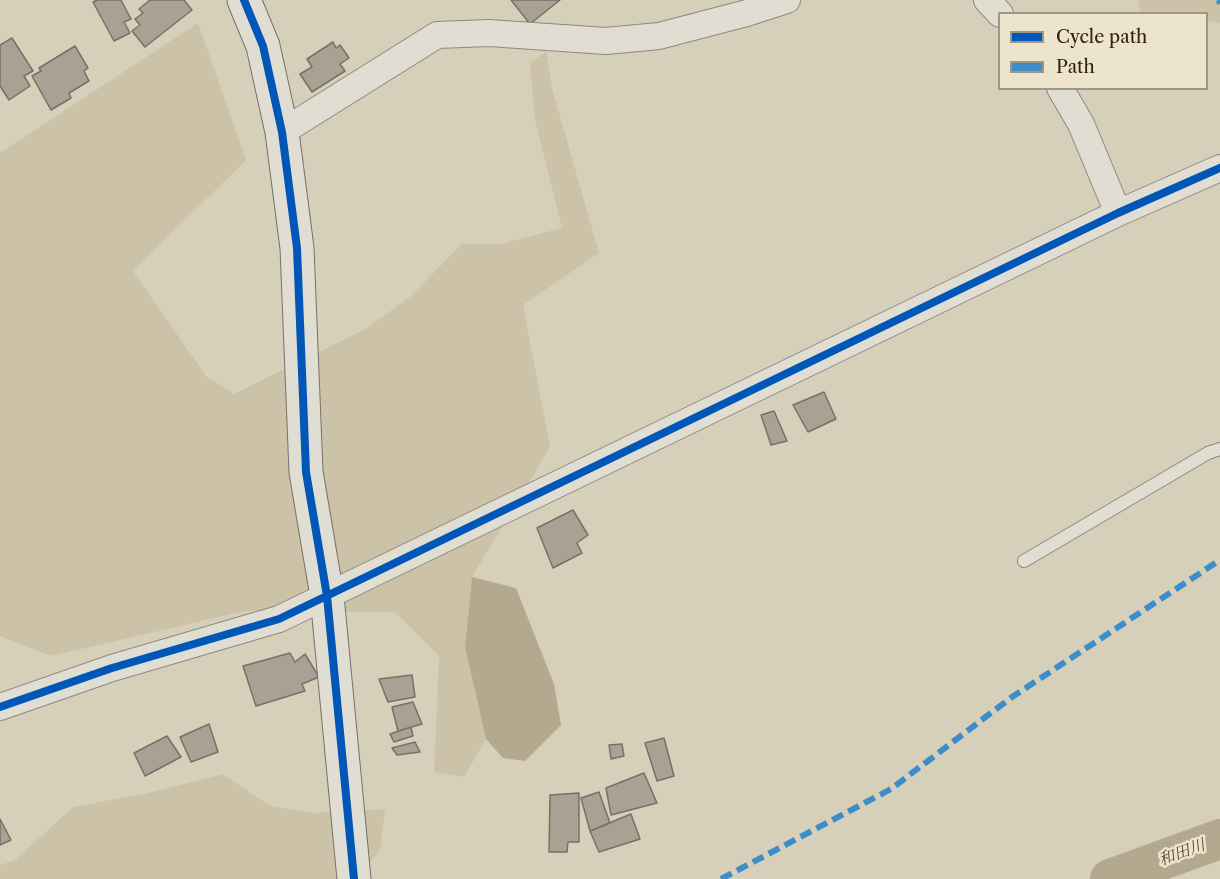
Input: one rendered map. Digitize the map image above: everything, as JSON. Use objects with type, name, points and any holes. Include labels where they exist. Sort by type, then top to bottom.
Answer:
[{"type":"street","points":[[244,0],[263,46],[282,132],[297,248],[306,472],[327,596],[354,879]]},
{"type":"street","points":[[282,132],[437,35],[489,33],[606,41],[659,36],[787,0]]},
{"type":"street","points":[[987,0],[998,12]]},
{"type":"street","points":[[1061,90],[1081,124],[1118,213]]},
{"type":"street","points":[[0,707],[112,668],[279,619],[1118,213],[1220,168]]},
{"type":"lane","points":[[1024,561],[1220,448]]},
{"type":"shaded area","points":[[1138,0],[1220,0],[1220,23],[1208,21],[1208,12],[1141,12]]},
{"type":"shaded area","points":[[198,23],[246,160],[133,271],[206,376],[234,394],[367,328],[410,297],[462,244],[500,244],[562,228],[535,120],[530,64],[546,51],[552,88],[599,253],[523,305],[550,447],[472,577],[465,647],[486,739],[464,777],[434,772],[439,656],[395,612],[245,611],[51,656],[0,636],[0,153]]},
{"type":"shaded area","points":[[472,577],[516,588],[554,684],[561,725],[525,761],[503,758],[486,739],[465,647]]},
{"type":"shaded area","points":[[223,774],[270,806],[315,813],[385,809],[380,851],[355,879],[0,879],[0,865],[15,860],[73,807],[143,794]]},
{"type":"building","points":[[121,0],[131,19],[124,22],[130,33],[114,41],[93,2]]},
{"type":"building","points":[[150,0],[184,0],[192,10],[145,47],[132,31],[140,25],[135,19],[143,13],[139,9]]},
{"type":"building","points":[[511,0],[560,0],[530,24]]},
{"type":"building","points":[[12,38],[33,71],[24,76],[30,86],[9,100],[0,86],[0,45]]},
{"type":"building","points":[[333,42],[336,48],[340,45],[349,58],[340,64],[345,71],[312,92],[300,74],[312,67],[307,59]]},
{"type":"building","points":[[75,46],[88,68],[84,71],[89,81],[69,93],[71,98],[51,110],[32,76],[41,71],[39,68]]},
{"type":"building","points":[[824,392],[836,419],[808,432],[793,405]]},
{"type":"building","points":[[774,411],[787,441],[771,445],[761,415]]},
{"type":"building","points":[[573,510],[588,535],[577,543],[582,553],[553,568],[537,528]]},
{"type":"building","points":[[290,653],[295,662],[305,654],[319,677],[302,684],[305,691],[256,706],[243,666]]},
{"type":"building","points":[[412,675],[415,697],[388,702],[379,679]]},
{"type":"building","points":[[413,702],[422,724],[398,731],[392,707]]},
{"type":"building","points":[[209,724],[218,752],[191,762],[180,737]]},
{"type":"building","points":[[411,727],[413,736],[394,742],[390,734]]},
{"type":"building","points":[[167,736],[181,757],[145,776],[134,753]]},
{"type":"building","points":[[664,738],[674,776],[657,781],[645,743]]},
{"type":"building","points":[[415,742],[420,752],[397,755],[392,748]]},
{"type":"building","points":[[622,744],[624,756],[611,759],[609,745]]},
{"type":"building","points":[[644,773],[657,803],[611,815],[606,788]]},
{"type":"building","points":[[599,792],[610,823],[590,831],[581,798]]},
{"type":"building","points":[[579,793],[579,842],[568,842],[567,852],[549,852],[550,795]]},
{"type":"building","points":[[631,814],[640,839],[599,852],[590,831]]},
{"type":"building","points":[[0,819],[11,840],[0,845]]},
{"type":"waterway","name":"和田川","points":[[1110,879],[1220,839]]},
{"type":"marked path","points":[[1219,0],[1220,4]]},
{"type":"marked path","points":[[721,879],[891,789],[1012,697],[1220,560]]},
{"type":"cycle path","points":[[244,0],[263,46],[282,132],[297,248],[306,472],[327,596],[354,879]]},
{"type":"cycle path","points":[[0,707],[112,668],[279,619],[1118,213],[1220,168]]}]
